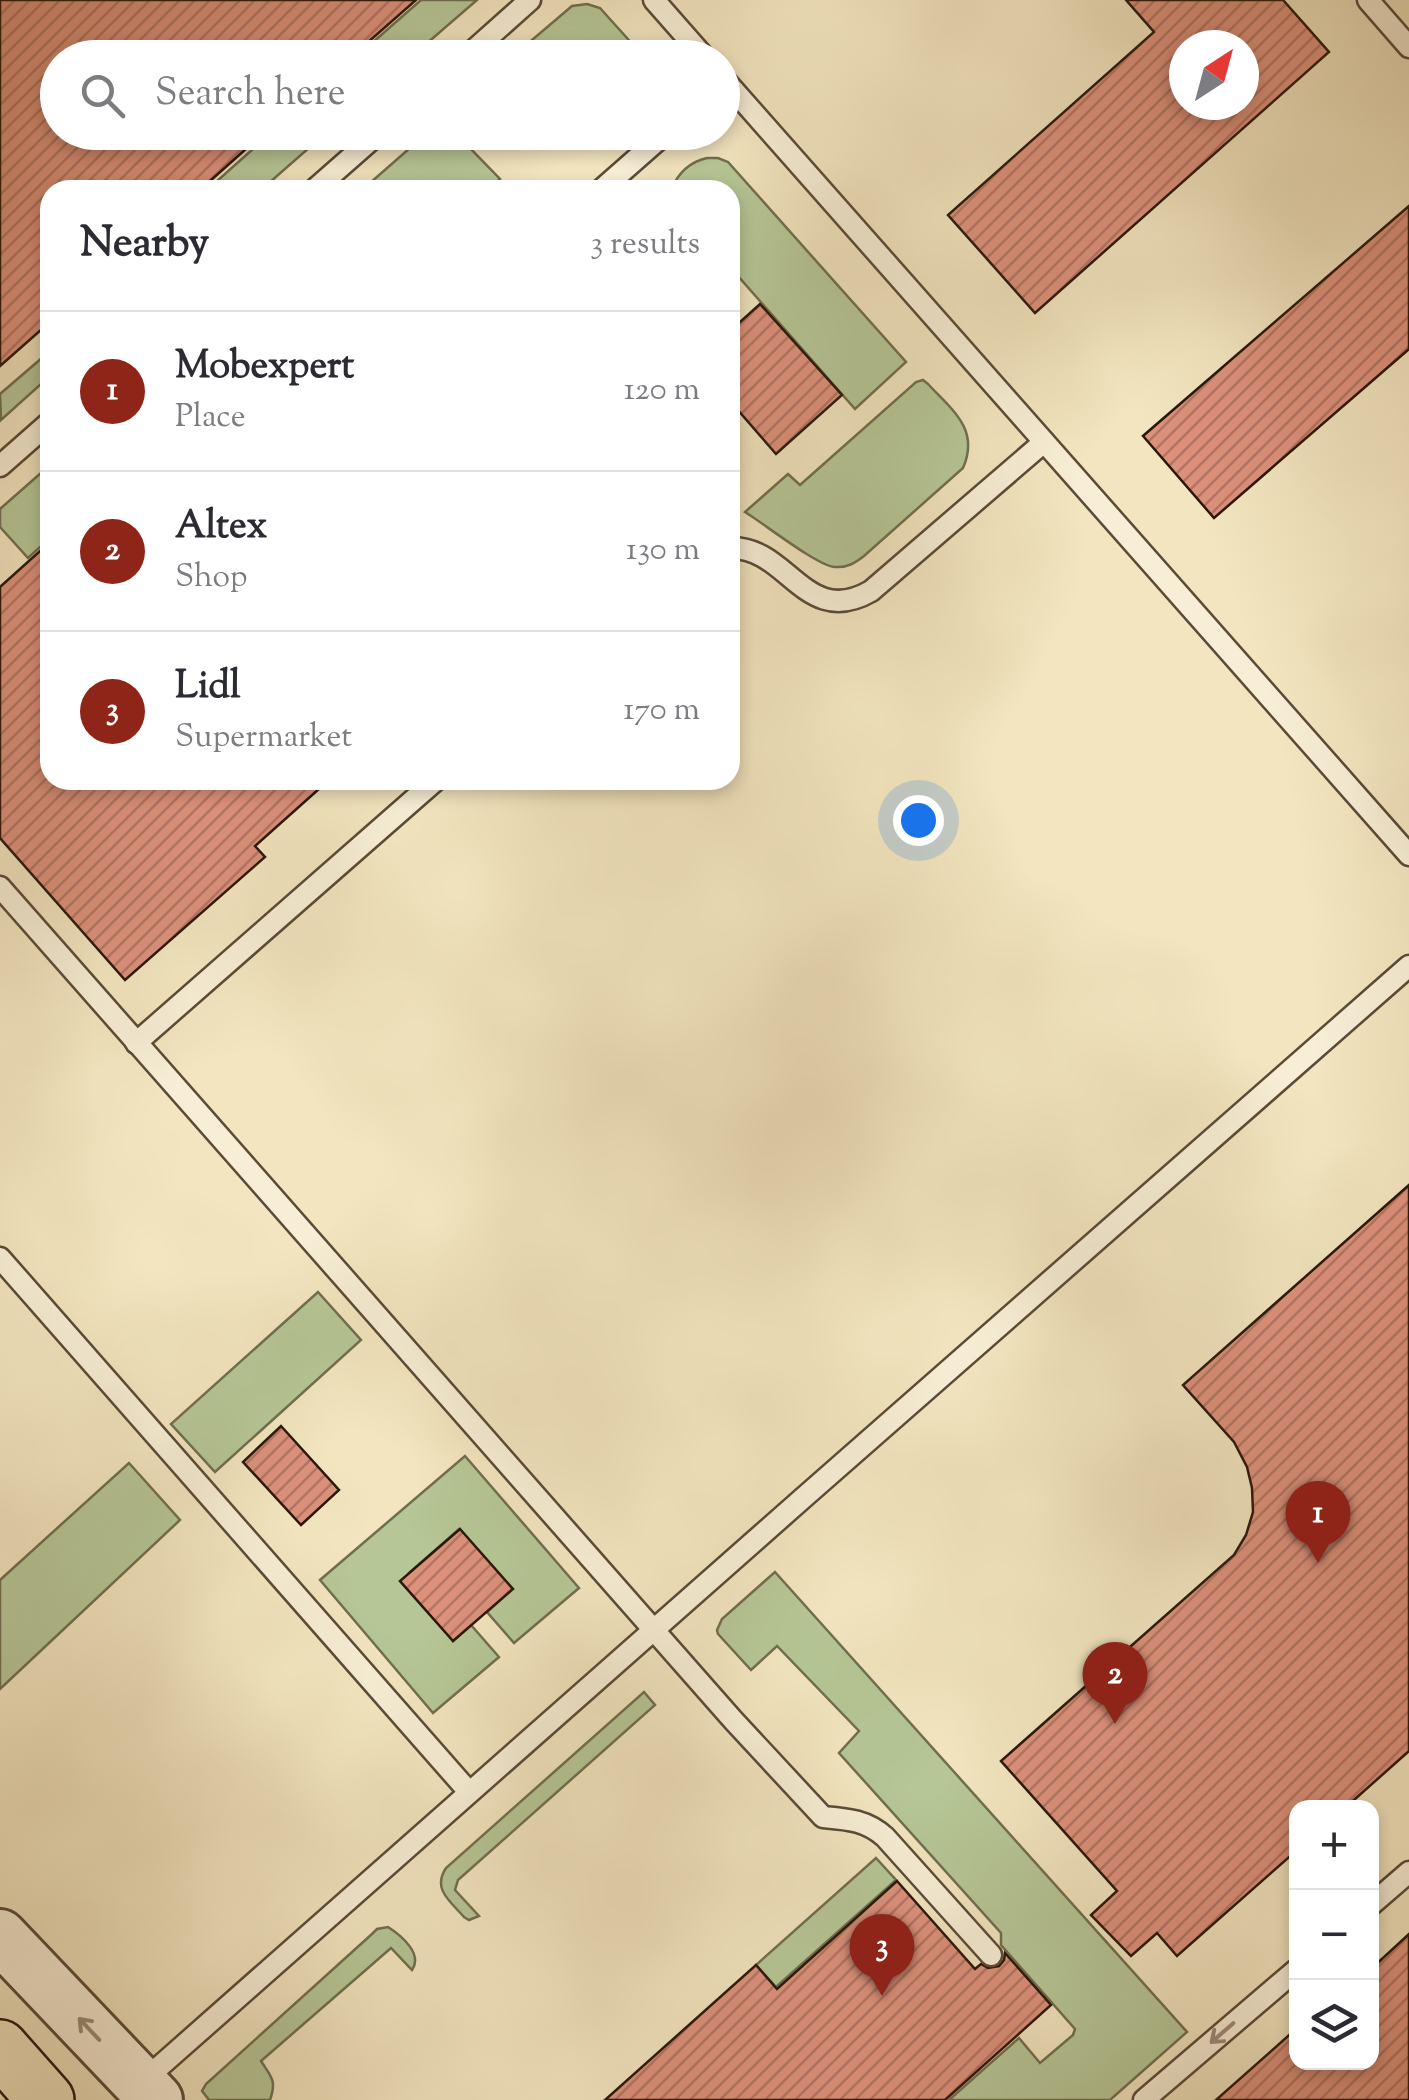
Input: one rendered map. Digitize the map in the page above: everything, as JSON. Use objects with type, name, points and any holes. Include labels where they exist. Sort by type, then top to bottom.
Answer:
[{"type":"main road","points":[[0,2048],[46,2100]]},
{"type":"street","points":[[0,1936],[148,2092]]},
{"type":"lane","points":[[485,40],[530,0]]},
{"type":"lane","points":[[654,0],[689,40]]},
{"type":"lane","points":[[1368,0],[1409,46]]},
{"type":"lane","points":[[740,100],[1409,856]]},
{"type":"lane","points":[[325,180],[360,150]]},
{"type":"lane","points":[[612,180],[647,150]]},
{"type":"lane","points":[[0,466],[40,431]]},
{"type":"lane","points":[[740,549],[762,555],[817,597],[854,601],[1044,442]]},
{"type":"lane","points":[[136,1043],[425,790]]},
{"type":"lane","points":[[0,887],[652,1630],[822,1817],[855,1820],[885,1836],[991,1955]]},
{"type":"lane","points":[[148,2092],[468,1792],[1409,966]]},
{"type":"lane","points":[[0,1258],[468,1792]]},
{"type":"lane","points":[[1379,1898],[1409,1872]]},
{"type":"lane","points":[[1144,2100],[1289,1976]]},
{"type":"green space","points":[[421,0],[477,0],[431,40],[375,40]]},
{"type":"green space","points":[[587,4],[600,8],[629,40],[532,40],[572,6]]},
{"type":"green space","points":[[252,150],[307,150],[272,180],[218,180]]},
{"type":"green space","points":[[408,150],[472,150],[500,179],[499,180],[373,180]]},
{"type":"green space","points":[[718,158],[728,162],[906,362],[855,409],[740,278],[740,180],[676,180],[695,162]]},
{"type":"green space","points":[[40,360],[40,385],[1,420],[0,394]]},
{"type":"green space","points":[[923,380],[954,412],[966,431],[963,468],[861,559],[843,567],[827,565],[745,512],[788,474],[800,485],[916,382]]},
{"type":"green space","points":[[40,474],[40,547],[28,558],[0,527],[0,509]]},
{"type":"green space","points":[[318,1292],[361,1340],[215,1472],[171,1424]]},
{"type":"green space","points":[[465,1456],[579,1588],[514,1643],[487,1612],[512,1589],[459,1529],[409,1573],[453,1641],[471,1625],[499,1657],[433,1713],[320,1580]]},
{"type":"green space","points":[[129,1463],[180,1520],[0,1689],[0,1580]]},
{"type":"green space","points":[[775,1572],[1187,2032],[1110,2100],[949,2100],[1019,2038],[1040,2063],[1075,2029],[1001,1945],[1001,1933],[839,1753],[859,1731],[777,1646],[751,1670],[718,1634],[722,1619]]},
{"type":"green space","points":[[644,1692],[655,1705],[458,1880],[455,1890],[479,1916],[469,1920],[464,1917],[442,1889],[446,1868]]},
{"type":"green space","points":[[876,1858],[896,1880],[776,1987],[756,1965]]},
{"type":"green space","points":[[388,1927],[413,1952],[412,1970],[391,1948],[261,2061],[273,2083],[270,2100],[209,2100],[202,2091],[206,2084],[377,1929]]},
{"type":"building","points":[[0,0],[416,0],[370,40],[40,40],[40,150],[245,150],[211,180],[40,180],[40,331],[0,366]]},
{"type":"building","points":[[1126,0],[1283,0],[1329,52],[1259,114],[1259,30],[1169,30],[1169,120],[1252,120],[1035,313],[948,215],[1154,32]]},
{"type":"building","points":[[1409,206],[1409,349],[1214,518],[1143,436]]},
{"type":"building","points":[[760,304],[842,395],[776,454],[740,413],[740,322]]},
{"type":"building","points":[[40,551],[40,790],[318,790],[255,846],[265,857],[125,980],[0,838],[0,587]]},
{"type":"building","points":[[1409,1185],[1409,1751],[1354,1800],[1289,1800],[1289,1857],[1177,1956],[1157,1933],[1131,1956],[1091,1915],[1117,1891],[1001,1761],[1234,1555],[1246,1535],[1253,1512],[1247,1467],[1234,1442],[1183,1385]]},
{"type":"building","points":[[281,1426],[339,1490],[301,1525],[243,1462]]},
{"type":"building","points":[[460,1529],[513,1589],[453,1641],[400,1581]]},
{"type":"building","points":[[897,1881],[975,1969],[981,1964],[988,1968],[999,1966],[1005,1953],[1051,2005],[945,2100],[605,2100],[756,1965],[777,1989]]},
{"type":"building","points":[[1409,1934],[1409,2100],[1216,2100],[1289,2035],[1289,2070],[1379,2070],[1379,1962]]},
{"type":"place","name":"Mobexpert","points":[[1318,1563]]},
{"type":"place","name":"Altex","points":[[1115,1724]]},
{"type":"place","name":"Lidl","points":[[882,1996]]}]
